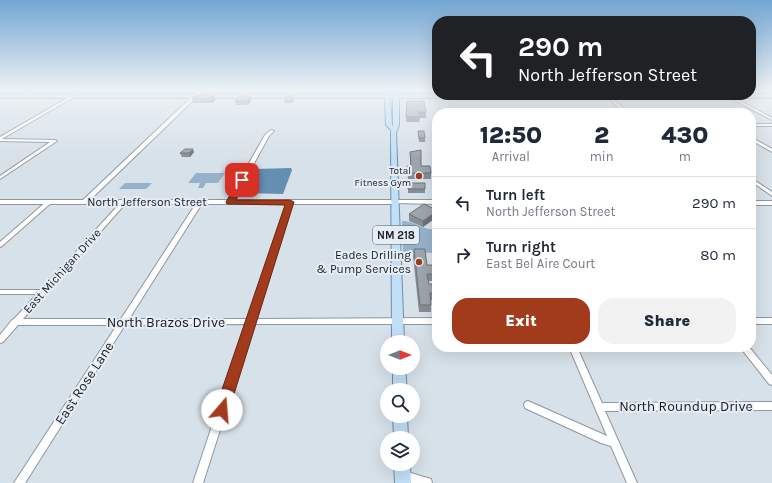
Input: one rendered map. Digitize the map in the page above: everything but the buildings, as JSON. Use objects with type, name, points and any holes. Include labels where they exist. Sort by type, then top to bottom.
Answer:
[{"type":"main road","name":"NM 218","points":[[388,113],[389,125],[393,129],[398,335]]},
{"type":"main road","points":[[393,129],[396,125],[396,113]]},
{"type":"street","points":[[0,139],[45,113]]},
{"type":"street","points":[[85,202],[179,113]]},
{"type":"street","points":[[760,113],[772,119]]},
{"type":"street","points":[[756,125],[772,125]]},
{"type":"street","points":[[230,202],[267,135],[272,131]]},
{"type":"street","points":[[0,139],[55,141],[0,178]]},
{"type":"street","points":[[756,142],[772,151]]},
{"type":"street","points":[[756,183],[772,194]]},
{"type":"street","name":"North Jefferson Street","points":[[0,202],[432,202]]},
{"type":"street","points":[[0,245],[49,202]]},
{"type":"street","name":"East Michigan Drive","points":[[0,340],[124,202]]},
{"type":"street","name":"East Rose Lane","points":[[19,483],[200,202]]},
{"type":"street","points":[[198,483],[290,202]]},
{"type":"street","points":[[756,203],[772,203]]},
{"type":"street","points":[[0,292],[43,292]]},
{"type":"street","name":"North Brazos Drive","points":[[15,322],[251,323],[432,321]]},
{"type":"street","points":[[756,321],[772,321]]},
{"type":"street","points":[[575,352],[632,483]]},
{"type":"street","points":[[748,352],[772,381]]},
{"type":"street","points":[[528,405],[604,440],[614,442]]},
{"type":"street","name":"North Roundup Drive","points":[[599,407],[772,406]]},
{"type":"street","points":[[402,474],[427,483]]},
{"type":"shaded area","points":[[291,168],[292,170],[283,194],[240,193],[253,169]]},
{"type":"shaded area","points":[[196,173],[225,173],[218,183],[206,183],[203,188],[198,188],[200,183],[188,183]]},
{"type":"shaded area","points":[[125,183],[152,183],[146,189],[119,189]]},
{"type":"shaded area","points":[[402,221],[407,221],[427,229],[432,229],[432,253],[403,252]]},
{"type":"place","name":"Total Fitness Gym","points":[[419,176]]},
{"type":"place","name":"Eades Drilling & Pump Services","points":[[419,262]]},
{"type":"route","points":[[222,410],[290,202],[230,202],[242,180]]}]
